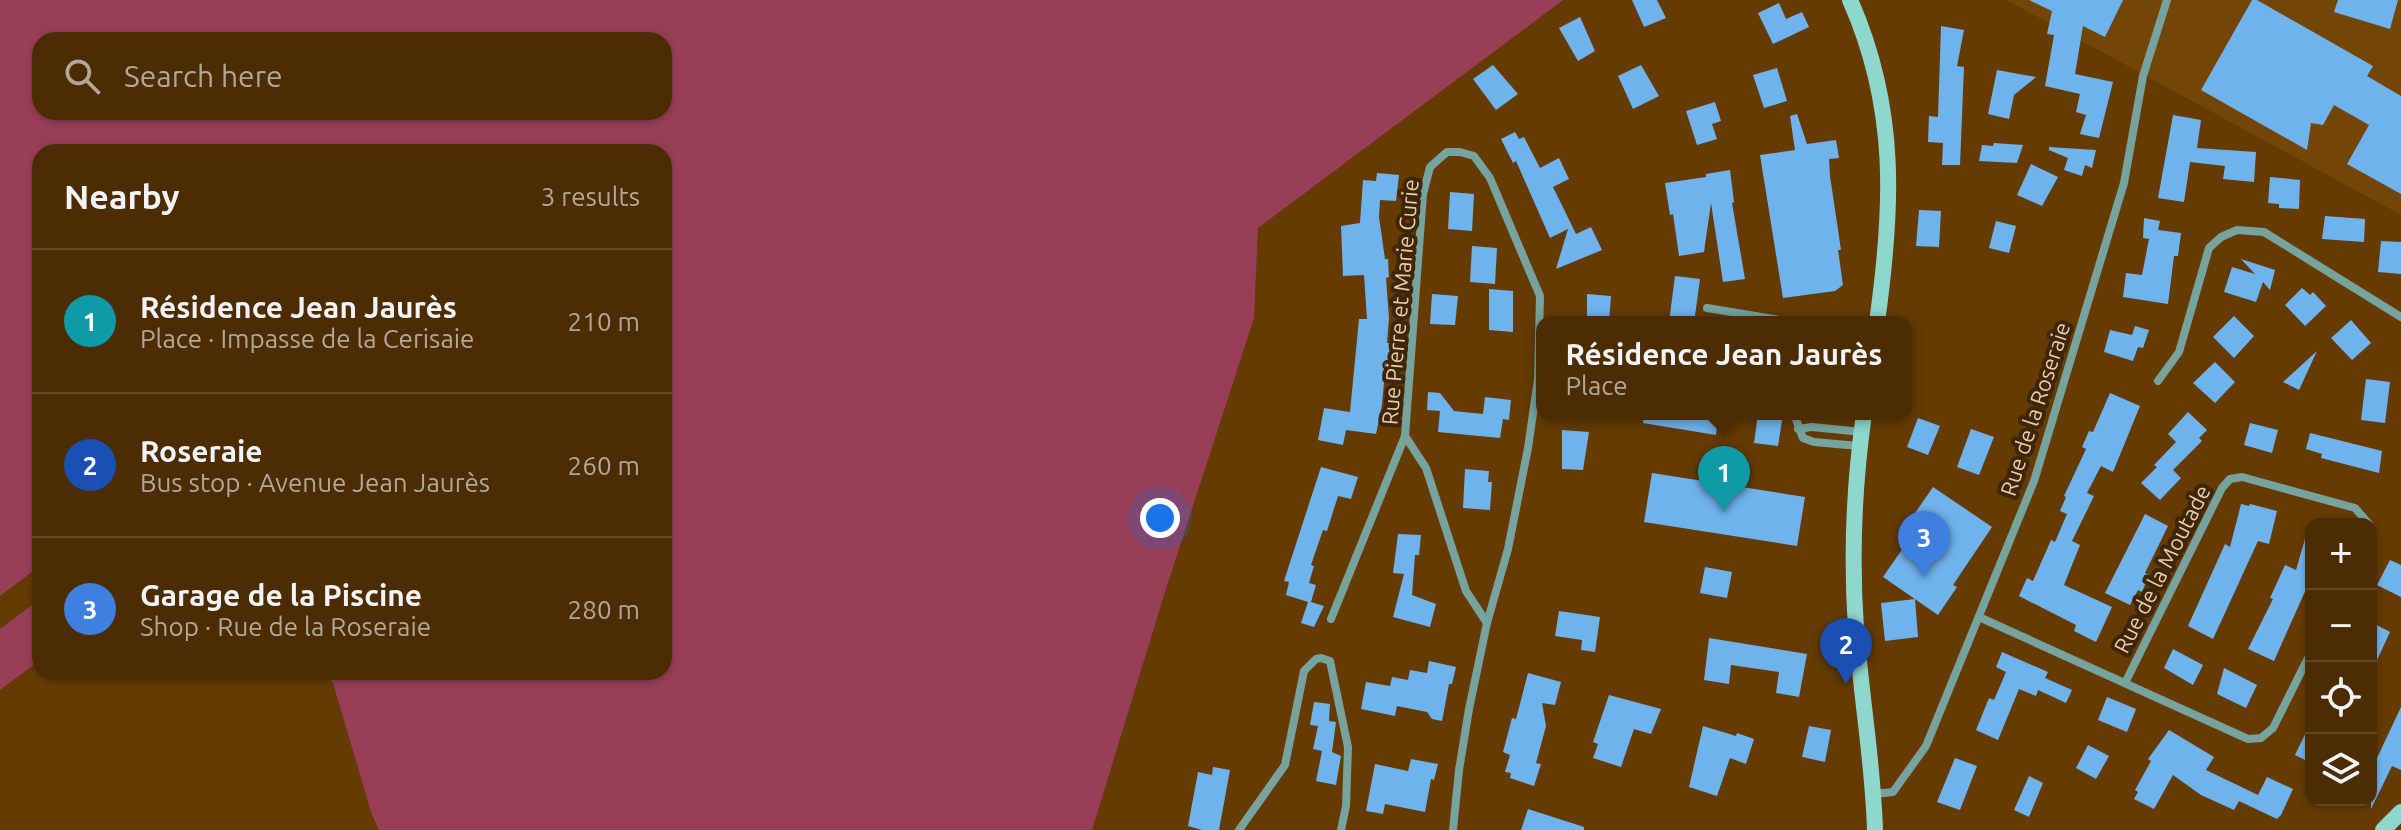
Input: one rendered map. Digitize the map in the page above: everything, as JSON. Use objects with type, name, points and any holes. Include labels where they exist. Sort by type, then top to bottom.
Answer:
[{"type":"main road","points":[[1850,0],[1861,24],[1879,87],[1889,156],[1890,210],[1878,316]]},
{"type":"main road","points":[[1863,420],[1853,562],[1856,629],[1875,830]]},
{"type":"street","name":"Rue de la Roseraie","points":[[1874,794],[1893,792],[1926,746],[2034,481],[2124,183],[2143,76],[2167,0]]},
{"type":"street","name":"Rue Pierre et Marie Curie","points":[[1487,623],[1466,591],[1426,468],[1405,436],[1423,194],[1430,167],[1447,152],[1474,156],[1490,178],[1540,296],[1540,316]]},
{"type":"street","points":[[2158,381],[2179,352],[2209,248],[2221,237],[2237,230],[2264,232],[2401,317]]},
{"type":"street","points":[[1707,308],[1756,316]]},
{"type":"street","name":"Rue Pierre et Marie Curie","points":[[1453,830],[1461,759],[1487,623],[1508,549],[1536,393]]},
{"type":"street","points":[[1796,420],[1803,438],[1814,442],[1861,439]]},
{"type":"street","points":[[1798,429],[1812,427],[1861,439]]},
{"type":"street","points":[[1331,619],[1405,436]]},
{"type":"street","name":"Rue de la Moutade","points":[[2125,683],[2222,488],[2230,479],[2242,477],[2355,508],[2364,518]]},
{"type":"street","name":"Rue de la Moutade","points":[[1979,617],[2248,739],[2261,738],[2273,728],[2306,662]]},
{"type":"street","points":[[1239,830],[1285,765],[1304,671],[1321,658],[1330,661],[1348,747],[1346,806],[1341,830]]},
{"type":"shaded area","points":[[0,0],[1563,0],[1258,228],[1254,318],[1092,830],[379,830],[330,680],[672,680],[672,144],[32,144],[32,572],[0,596]]},
{"type":"shaded area","points":[[2006,0],[2401,0],[2401,215],[2025,10]]},
{"type":"shaded area","points":[[32,605],[32,666],[0,690],[0,629]]},
{"type":"building","points":[[1632,0],[1657,0],[1666,18],[1644,27]]},
{"type":"building","points":[[2029,0],[2123,0],[2105,37],[2083,26],[2075,74],[2113,82],[2099,138],[2080,134],[2086,115],[2076,112],[2080,94],[2045,86],[2054,35],[2047,34],[2052,11]]},
{"type":"building","points":[[2252,0],[2373,66],[2367,76],[2401,96],[2401,194],[2347,164],[2369,125],[2334,105],[2323,125],[2311,123],[2307,150],[2201,90]]},
{"type":"building","points":[[2338,0],[2398,0],[2390,29],[2334,12]]},
{"type":"building","points":[[1779,3],[1786,19],[1802,12],[1809,27],[1773,44],[1758,13]]},
{"type":"building","points":[[1580,17],[1595,51],[1578,61],[1559,28]]},
{"type":"building","points":[[1941,26],[1964,30],[1957,66],[1964,67],[1960,165],[1942,165],[1943,143],[1928,142],[1929,116],[1938,117]]},
{"type":"building","points":[[1493,65],[1518,94],[1496,110],[1473,79]]},
{"type":"building","points":[[1641,65],[1659,96],[1633,109],[1618,76]]},
{"type":"building","points":[[1777,68],[1787,101],[1764,108],[1753,75]]},
{"type":"building","points":[[1997,70],[2036,77],[2014,95],[2009,119],[1988,114]]},
{"type":"building","points":[[1715,102],[1721,121],[1712,124],[1717,139],[1697,145],[1686,111]]},
{"type":"building","points":[[1797,114],[1807,144],[1836,140],[1839,158],[1829,159],[1843,285],[1835,291],[1783,298],[1760,155],[1795,150],[1790,116]]},
{"type":"building","points":[[2173,115],[2201,120],[2197,148],[2256,152],[2254,182],[2223,179],[2225,166],[2190,162],[2184,202],[2158,198]]},
{"type":"building","points":[[1515,132],[1519,139],[1524,137],[1540,168],[1559,158],[1569,179],[1553,187],[1576,234],[1591,227],[1602,250],[1556,269],[1568,229],[1550,238],[1516,161],[1513,163],[1501,139]]},
{"type":"building","points":[[1994,143],[2023,145],[2017,163],[1979,161],[1982,145],[1993,146]]},
{"type":"building","points":[[2049,147],[2096,150],[2092,168],[2085,165],[2082,176],[2064,170],[2068,158],[2049,150]]},
{"type":"building","points":[[2031,164],[2058,177],[2042,206],[2017,195]]},
{"type":"building","points":[[1730,170],[1732,203],[1745,279],[1723,282],[1711,203],[1704,252],[1679,256],[1665,183]]},
{"type":"building","points":[[1377,173],[1399,175],[1396,201],[1380,200],[1379,217],[1385,259],[1388,259],[1387,343],[1402,344],[1401,361],[1386,360],[1376,434],[1346,430],[1343,445],[1318,440],[1324,408],[1350,412],[1359,319],[1367,319],[1364,275],[1343,276],[1341,226],[1360,223],[1363,180],[1376,181]]},
{"type":"building","points":[[2270,177],[2300,180],[2299,209],[2279,208],[2279,204],[2268,203]]},
{"type":"building","points":[[1450,192],[1474,194],[1472,231],[1448,229]]},
{"type":"building","points":[[1919,210],[1941,211],[1939,247],[1916,246]]},
{"type":"building","points":[[2325,216],[2365,219],[2364,242],[2322,239]]},
{"type":"building","points":[[2144,218],[2160,221],[2158,230],[2181,233],[2178,256],[2174,256],[2168,304],[2123,297],[2126,273],[2142,275],[2149,239],[2143,238]]},
{"type":"building","points":[[1996,221],[2016,226],[2009,253],[1989,248]]},
{"type":"building","points":[[2381,241],[2401,242],[2401,274],[2378,272]]},
{"type":"building","points":[[1472,246],[1497,248],[1495,284],[1470,282]]},
{"type":"building","points":[[2241,259],[2275,270],[2270,290],[2263,282],[2256,302],[2224,292],[2232,267],[2255,274]]},
{"type":"building","points":[[1675,276],[1700,279],[1695,316],[1670,316]]},
{"type":"building","points":[[2302,288],[2310,295],[2313,292],[2326,306],[2305,326],[2285,305]]},
{"type":"building","points":[[1489,289],[1513,291],[1513,332],[1489,330]]},
{"type":"building","points":[[1432,294],[1458,296],[1455,325],[1430,324]]},
{"type":"building","points":[[1587,294],[1611,296],[1609,316],[1587,316]]},
{"type":"building","points":[[2234,316],[2254,336],[2234,358],[2213,337]]},
{"type":"building","points":[[2351,320],[2371,343],[2352,360],[2331,338]]},
{"type":"building","points":[[2135,326],[2149,330],[2143,348],[2138,347],[2133,361],[2104,352],[2110,330],[2132,335]]},
{"type":"building","points":[[2317,351],[2299,390],[2283,382]]},
{"type":"building","points":[[2215,362],[2235,382],[2215,403],[2193,383]]},
{"type":"building","points":[[2366,379],[2390,382],[2385,423],[2361,420]]},
{"type":"building","points":[[1428,392],[1440,393],[1454,411],[1483,414],[1485,397],[1511,400],[1509,420],[1503,419],[1500,438],[1438,432],[1440,411],[1427,410]]},
{"type":"building","points":[[2110,393],[2140,406],[2113,472],[2101,466],[2087,493],[2094,496],[2072,541],[2080,545],[2064,585],[2112,607],[2096,642],[2074,631],[2076,625],[2019,596],[2027,578],[2033,581],[2051,540],[2055,542],[2067,514],[2060,511],[2064,496],[2086,449],[2082,447],[2089,431],[2093,432]]},
{"type":"building","points":[[2188,412],[2207,430],[2199,438],[2202,441],[2173,470],[2181,478],[2160,500],[2141,483],[2176,442],[2168,434]]},
{"type":"building","points":[[1918,418],[1940,426],[1928,455],[1907,447]]},
{"type":"building","points":[[1643,420],[1717,420],[1716,435],[1643,423]]},
{"type":"building","points":[[1757,420],[1782,420],[1778,446],[1754,443]]},
{"type":"building","points":[[2250,423],[2278,430],[2272,453],[2244,445]]},
{"type":"building","points":[[1971,429],[1994,437],[1979,475],[1957,467]]},
{"type":"building","points":[[1562,430],[1589,432],[1583,470],[1562,469]]},
{"type":"building","points":[[2310,433],[2382,451],[2379,473],[2321,458],[2322,454],[2306,449]]},
{"type":"building","points":[[1321,467],[1358,477],[1351,499],[1338,496],[1327,531],[1323,530],[1311,565],[1314,566],[1309,583],[1316,585],[1311,602],[1324,606],[1314,627],[1301,623],[1308,602],[1286,595],[1289,582],[1284,581]]},
{"type":"building","points":[[1465,469],[1489,471],[1488,482],[1492,482],[1490,510],[1463,508]]},
{"type":"building","points":[[1652,473],[1805,497],[1797,546],[1644,522]]},
{"type":"building","points":[[1933,487],[1992,527],[1953,585],[1957,587],[1938,615],[1883,577],[1912,535],[1904,529]]},
{"type":"building","points":[[2241,504],[2277,511],[2269,544],[2258,541],[2213,639],[2188,626],[2225,544],[2230,547]]},
{"type":"building","points":[[2145,514],[2168,526],[2145,573],[2149,575],[2142,592],[2138,590],[2130,605],[2105,593]]},
{"type":"building","points":[[1398,534],[1421,535],[1419,555],[1415,555],[1412,595],[1436,604],[1430,627],[1393,617],[1404,574],[1393,573]]},
{"type":"building","points":[[2305,539],[2305,591],[2274,661],[2248,649],[2273,599],[2270,598],[2285,565],[2296,570]]},
{"type":"building","points":[[2390,560],[2401,565],[2401,597],[2377,585]]},
{"type":"building","points":[[1705,567],[1732,572],[1727,598],[1700,593]]},
{"type":"building","points":[[1915,599],[1918,637],[1885,641],[1881,603]]},
{"type":"building","points":[[1559,611],[1600,617],[1595,652],[1581,650],[1582,640],[1555,636]]},
{"type":"building","points":[[2377,625],[2390,632],[2377,660]]},
{"type":"building","points":[[1709,638],[1807,654],[1799,697],[1776,693],[1779,672],[1731,665],[1729,684],[1704,680]]},
{"type":"building","points":[[2173,649],[2203,665],[2193,685],[2164,668]]},
{"type":"building","points":[[2002,652],[2048,672],[2045,678],[2072,690],[2066,703],[2038,690],[2036,696],[2019,689],[1998,740],[1976,730],[1989,698],[1994,700],[2006,672],[1996,667]]},
{"type":"building","points":[[1429,661],[1456,667],[1452,684],[1449,684],[1442,721],[1432,719],[1427,712],[1397,706],[1395,716],[1361,709],[1366,682],[1390,686],[1392,677],[1408,680],[1410,670],[1427,673]]},
{"type":"building","points":[[2224,668],[2257,685],[2246,708],[2217,694]]},
{"type":"building","points":[[1528,673],[1561,682],[1555,705],[1542,703],[1546,726],[1536,763],[1541,764],[1534,786],[1510,778],[1511,773],[1505,772],[1510,755],[1503,752],[1512,718],[1516,719]]},
{"type":"building","points":[[1609,695],[1661,709],[1651,734],[1634,729],[1621,767],[1593,758],[1598,744],[1593,742]]},
{"type":"building","points":[[2107,697],[2136,709],[2127,732],[2098,720]]},
{"type":"building","points":[[1314,702],[1330,704],[1329,721],[1336,722],[1332,752],[1341,756],[1336,785],[1316,781],[1322,751],[1313,749],[1318,726],[1310,725]]},
{"type":"building","points":[[2401,707],[2401,770],[2392,766],[2377,797],[2377,758]]},
{"type":"building","points":[[1703,726],[1754,739],[1746,764],[1730,758],[1717,796],[1689,787]]},
{"type":"building","points":[[1809,726],[1831,730],[1825,762],[1802,757]]},
{"type":"building","points":[[2169,730],[2214,757],[2206,770],[2258,795],[2267,777],[2293,789],[2281,815],[2277,819],[2239,801],[2234,810],[2201,795],[2173,775],[2154,809],[2134,799],[2138,792],[2135,790],[2151,761],[2148,759]]},
{"type":"building","points":[[2305,734],[2305,760],[2295,755]]},
{"type":"building","points":[[2088,745],[2109,756],[2096,779],[2076,768]]},
{"type":"building","points":[[1955,758],[1977,766],[1960,810],[1937,802]]},
{"type":"building","points":[[1411,759],[1438,764],[1434,780],[1431,779],[1425,812],[1385,804],[1383,814],[1366,811],[1375,764],[1408,771]]},
{"type":"building","points":[[1213,767],[1230,770],[1219,830],[1188,826],[1198,772],[1212,775]]},
{"type":"building","points":[[2029,776],[2043,783],[2029,817],[2014,810]]},
{"type":"building","points":[[1528,809],[1584,827],[1584,830],[1521,830]]},
{"type":"place","name":"Résidence Jean Jaurès","points":[[1724,512]]},
{"type":"place","name":"Garage de la Piscine","points":[[1924,577]]},
{"type":"place","name":"Roseraie","points":[[1846,684]]}]
